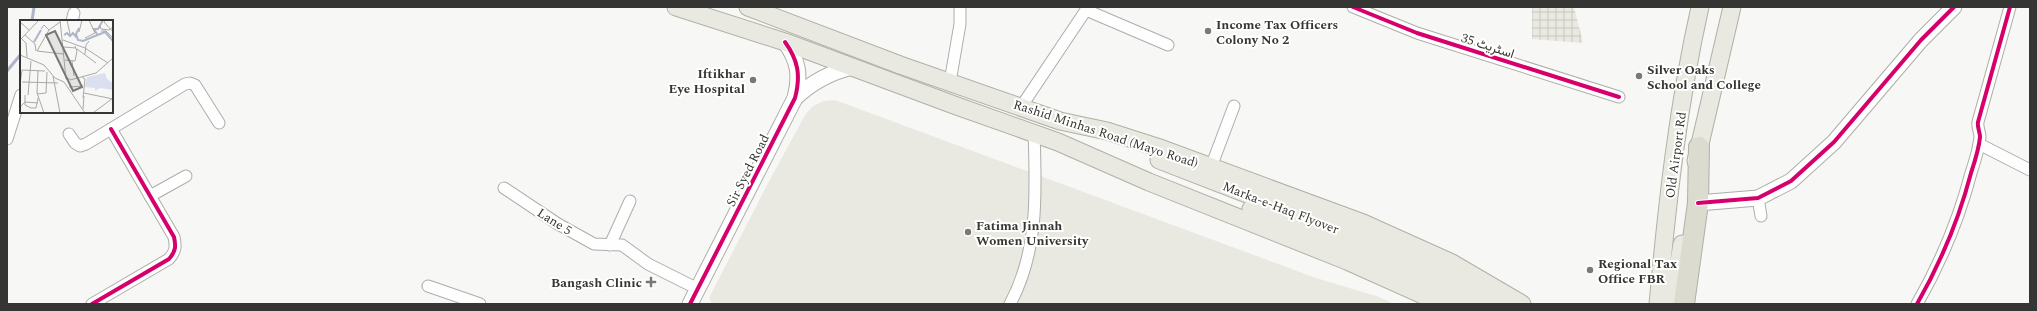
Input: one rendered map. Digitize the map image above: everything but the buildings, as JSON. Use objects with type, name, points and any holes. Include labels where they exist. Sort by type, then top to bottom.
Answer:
[{"type":"highway","points":[[1684,304],[1698,203],[1699,147]]},
{"type":"main road","name":"Rashid Minhas Road (Mayo Road)","points":[[676,7],[785,42],[1001,123],[1034,132],[1142,179],[1347,260],[1443,304]]},
{"type":"main road","name":"Rashid Minhas Road (Mayo Road)","points":[[748,7],[873,55],[1060,121],[1107,131],[1211,167],[1363,223],[1412,244],[1482,278],[1522,304]]},
{"type":"main road","name":"Old Airport Rd","points":[[1658,304],[1664,237],[1679,122],[1690,54],[1700,7]]},
{"type":"main road","points":[[1679,122],[1712,7]]},
{"type":"main road","name":"Old Airport Rd","points":[[1672,304],[1691,185],[1732,7]]},
{"type":"main road","name":"Marka-e-Haq Flyover","points":[[1060,121],[1425,264],[1496,304]]},
{"type":"main road","name":"Marka-e-Haq Flyover","points":[[1058,142],[1155,173],[1378,258],[1420,276],[1471,304]]},
{"type":"main road","points":[[1652,304],[1664,237]]},
{"type":"street","points":[[950,82],[960,24],[960,7]]},
{"type":"street","name":"اسٹریٹ 35","points":[[1353,7],[1417,33],[1618,96]]},
{"type":"street","points":[[1698,203],[1758,198],[1791,181],[1834,142],[1921,40],[1954,7]]},
{"type":"street","points":[[1917,304],[1950,239],[1968,187],[1979,144],[1980,135],[1978,122],[2010,7]]},
{"type":"street","points":[[1021,107],[1087,8],[1168,45]]},
{"type":"street","name":"Sir Syed Road","points":[[690,304],[795,98],[799,83],[798,68],[793,54],[785,42]]},
{"type":"street","name":"Sir Syed Road","points":[[795,98],[807,86],[837,71],[853,67]]},
{"type":"street","points":[[69,134],[75,143],[80,146],[86,144],[185,84],[190,83],[195,85],[219,123]]},
{"type":"street","points":[[7,139],[20,98]]},
{"type":"street","points":[[1211,167],[1234,106]]},
{"type":"street","points":[[92,304],[169,259],[174,253],[176,247],[174,237],[111,128]]},
{"type":"street","points":[[1010,304],[1023,278],[1032,242],[1036,189],[1034,132]]},
{"type":"street","points":[[1979,144],[2030,170]]},
{"type":"street","points":[[150,196],[186,176]]},
{"type":"street","name":"Lane 5","points":[[504,188],[558,224],[594,244],[622,245],[648,264],[698,289]]},
{"type":"street","points":[[1758,198],[1761,216]]},
{"type":"street","points":[[610,244],[630,201]]},
{"type":"street","points":[[428,286],[480,304]]},
{"type":"shaded area","points":[[1532,7],[1574,7],[1583,43],[1532,39]]},
{"type":"shaded area","name":"Fatima Jinnah Women University","points":[[835,100],[1316,278],[1379,297],[1394,304],[712,304],[709,298],[805,115],[813,106],[824,101]]},
{"type":"waterway","points":[[32,20],[34,7]]},
{"type":"waterway","points":[[7,71],[20,55]]},
{"type":"cycle path","points":[[1353,7],[1417,33],[1619,97]]},
{"type":"cycle path","points":[[1698,203],[1758,198],[1791,181],[1834,142],[1921,40],[1954,7]]},
{"type":"cycle path","points":[[1917,304],[1934,272],[1961,207],[1979,146],[1980,137],[1978,122],[2010,7]]},
{"type":"cycle path","points":[[690,304],[795,98],[798,82],[797,68],[793,55],[785,42]]},
{"type":"cycle path","points":[[92,304],[169,259],[175,248],[174,237],[111,129]]},
{"type":"place","name":"Income Tax Officers Colony No 2","points":[[1208,31]]},
{"type":"place","name":"Silver Oaks School and College","points":[[1639,76]]},
{"type":"place","name":"Iftikhar Eye Hospital","points":[[753,80]]},
{"type":"place","name":"Fatima Jinnah Women University","points":[[968,232]]},
{"type":"place","name":"Regional Tax Office FBR","points":[[1590,270]]},
{"type":"place","name":"Bangash Clinic","points":[[651,282]]}]
